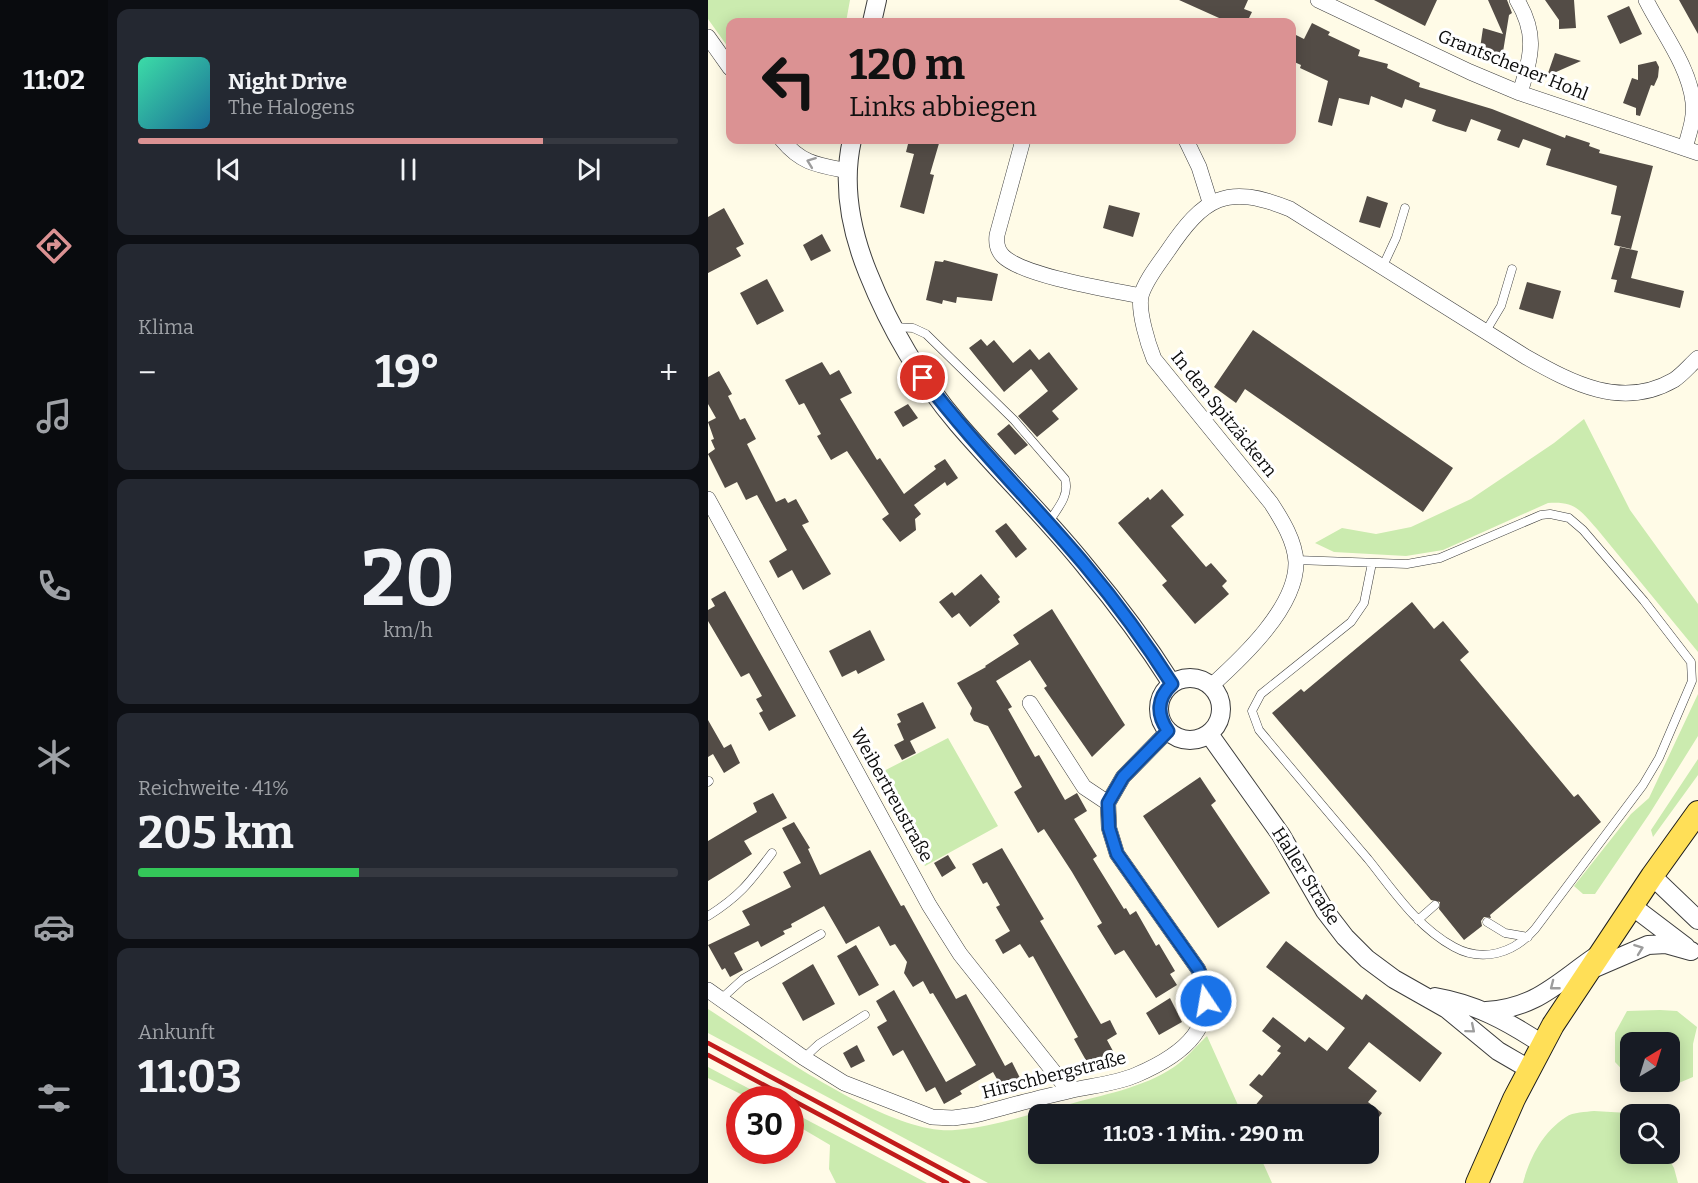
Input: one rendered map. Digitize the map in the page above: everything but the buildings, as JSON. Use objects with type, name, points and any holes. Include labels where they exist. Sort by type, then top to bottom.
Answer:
[{"type":"main road","points":[[1477,1183],[1542,1044],[1652,876],[1698,812]]},
{"type":"street","points":[[873,18],[877,0]]},
{"type":"street","name":"Grantschener Hohl","points":[[1318,0],[1470,72],[1520,93],[1692,151]]},
{"type":"street","points":[[1516,0],[1528,22],[1532,49],[1520,93]]},
{"type":"street","points":[[1646,0],[1690,85],[1693,104],[1692,151]]},
{"type":"street","points":[[708,37],[726,62]]},
{"type":"street","points":[[785,144],[792,152],[807,162],[848,171]]},
{"type":"street","points":[[851,144],[848,171],[853,224],[861,255],[892,327],[923,378],[957,423],[1085,566],[1154,655],[1172,684]]},
{"type":"street","points":[[1022,144],[996,246],[1003,256],[1016,264],[1038,271],[1090,286],[1141,296],[1171,246],[1210,202],[1233,196],[1262,198],[1290,209],[1557,375],[1599,392],[1649,390],[1675,379],[1698,358]]},
{"type":"street","points":[[1188,144],[1199,167],[1210,202]]},
{"type":"street","name":"In den Spitzäckern","points":[[1141,296],[1145,336],[1154,359],[1271,503],[1284,523],[1296,560],[1292,587],[1274,618],[1244,654],[1211,686]]},
{"type":"street","name":"Weibertreustraße","points":[[708,499],[929,905],[960,954],[1069,1091]]},
{"type":"street","points":[[1197,679],[1211,686],[1221,703],[1222,713],[1219,723],[1209,734],[1190,741],[1182,740],[1168,731],[1159,715],[1159,706],[1161,698],[1172,684],[1180,680],[1197,679]]},
{"type":"street","points":[[1030,703],[1084,787],[1108,803],[1123,777],[1168,731]]},
{"type":"street","name":"Haller Straße","points":[[1209,734],[1281,835],[1325,911],[1345,937],[1367,959],[1394,978],[1447,1009],[1498,1051],[1529,1069]]},
{"type":"street","name":"Hirschbergstraße","points":[[708,990],[804,1058],[844,1083],[932,1117],[953,1118],[975,1114],[1134,1076],[1176,1054],[1198,1031],[1206,1016],[1206,987],[1198,969],[1117,854],[1109,828],[1108,803]]},
{"type":"street","points":[[1652,876],[1698,920]]},
{"type":"street","points":[[1632,906],[1694,955]]},
{"type":"street","name":"Haller Straße","points":[[1486,1011],[1507,1010],[1528,1004],[1596,961],[1648,945],[1666,944],[1694,955]]},
{"type":"street","name":"Haller Straße","points":[[1424,995],[1447,999],[1486,1011],[1542,1044]]},
{"type":"lane","points":[[1382,268],[1396,238],[1405,208]]},
{"type":"lane","points":[[1486,331],[1501,306],[1512,269]]},
{"type":"lane","points":[[892,327],[913,328],[926,334],[1014,420],[1065,479],[1068,488],[1063,501],[1047,524]]},
{"type":"lane","points":[[1296,560],[1407,564],[1440,558],[1541,515],[1550,514],[1569,518],[1610,559],[1691,662],[1692,681],[1663,749],[1648,776],[1528,937],[1500,955],[1478,955],[1455,948],[1418,920],[1258,730],[1252,711],[1261,694],[1350,622],[1364,603],[1372,563]]},
{"type":"lane","points":[[708,916],[733,901],[772,853]]},
{"type":"lane","points":[[1418,920],[1435,905]]},
{"type":"lane","points":[[1486,922],[1505,933],[1528,937]]},
{"type":"lane","points":[[721,999],[743,979],[821,934]]},
{"type":"lane","points":[[804,1058],[819,1044],[865,1015]]},
{"type":"green space","points":[[708,0],[850,0],[847,18],[726,18],[726,44],[708,19]]},
{"type":"green space","points":[[1584,419],[1630,510],[1698,604],[1698,652],[1591,522],[1571,505],[1548,503],[1443,550],[1406,556],[1334,552],[1315,543],[1342,528],[1376,534],[1411,527],[1471,499],[1554,443]]},
{"type":"green space","points":[[1698,694],[1698,736],[1650,813],[1595,894],[1583,894],[1574,886],[1631,814],[1649,798]]},
{"type":"green space","points":[[948,738],[998,826],[925,866],[876,775]]},
{"type":"green space","points":[[1698,759],[1698,775],[1653,837],[1651,830]]},
{"type":"green space","points":[[708,1009],[793,1065],[863,1104],[896,1119],[928,1128],[955,1130],[1028,1115],[1028,1164],[1263,1164],[1272,1183],[988,1183],[708,1033]]},
{"type":"green space","points":[[1627,1011],[1677,1011],[1697,1027],[1693,1044],[1693,1077],[1680,1082],[1680,1032],[1620,1032],[1620,1067],[1615,1062],[1615,1033]]},
{"type":"green space","points":[[1207,1036],[1238,1104],[1071,1104],[1136,1086],[1162,1074],[1174,1067]]},
{"type":"green space","points":[[708,1067],[744,1086],[726,1087],[708,1078]]},
{"type":"green space","points":[[1580,1112],[1620,1113],[1620,1164],[1672,1164],[1678,1183],[1523,1183],[1529,1164],[1544,1138],[1569,1115]]},
{"type":"green space","points":[[804,1118],[927,1183],[836,1183],[829,1169],[830,1145],[804,1130]]},
{"type":"railway","points":[[708,1043],[968,1183]]},
{"type":"railway","points":[[708,1055],[947,1183]]},
{"type":"route","points":[[923,378],[957,423],[1085,566],[1154,655],[1172,684],[1161,698],[1159,706],[1162,724],[1168,731],[1123,777],[1108,803],[1109,828],[1117,854],[1198,969],[1206,987],[1206,1001]]}]
